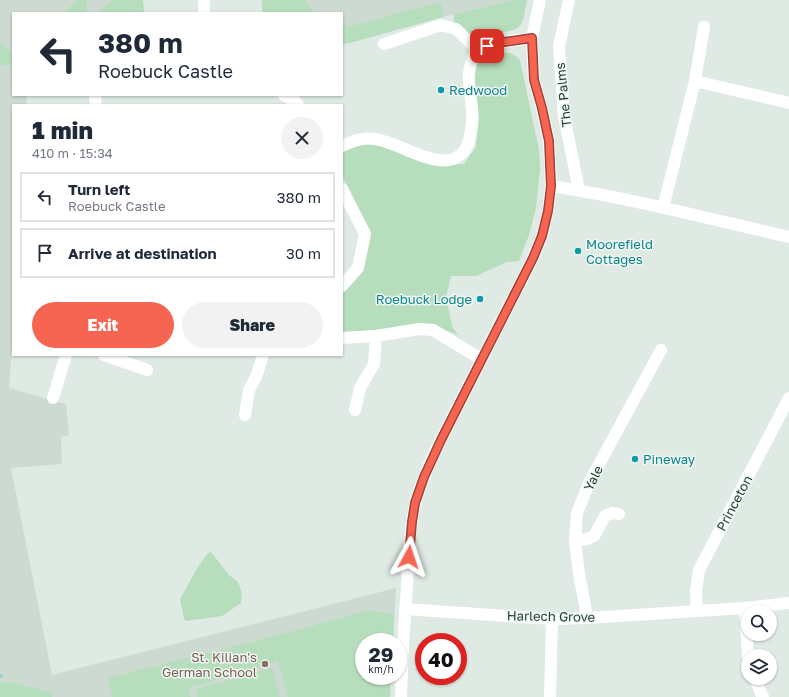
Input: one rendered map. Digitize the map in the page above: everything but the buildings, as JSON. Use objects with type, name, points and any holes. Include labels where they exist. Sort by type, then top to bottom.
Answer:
[{"type":"street","points":[[204,0],[204,12]]},
{"type":"street","points":[[401,697],[409,548],[415,503],[434,453],[533,258],[539,244],[548,211],[551,186],[549,141],[534,80],[532,38],[540,0]]},
{"type":"street","name":"The Palms","points":[[569,0],[559,46],[564,116],[579,190]]},
{"type":"street","points":[[384,44],[441,25],[456,29],[477,49]]},
{"type":"street","points":[[662,208],[695,81],[704,27]]},
{"type":"street","points":[[477,49],[497,43],[532,38]]},
{"type":"street","points":[[343,146],[358,139],[375,138],[427,158],[441,161],[459,156],[468,144],[472,129],[469,75],[472,61],[477,49]]},
{"type":"street","points":[[695,81],[789,103]]},
{"type":"street","points":[[286,96],[297,104]]},
{"type":"street","points":[[551,186],[579,190],[789,237]]},
{"type":"street","points":[[343,191],[365,234],[358,268],[343,285]]},
{"type":"street","points":[[343,338],[376,336],[419,329],[433,330],[481,359]]},
{"type":"street","points":[[355,410],[360,388],[374,364],[376,336]]},
{"type":"street","name":"Yale","points":[[587,618],[575,541],[577,513],[590,481],[661,350]]},
{"type":"street","points":[[53,398],[66,356]]},
{"type":"street","points":[[107,356],[147,370]]},
{"type":"street","points":[[245,415],[249,390],[256,377],[263,356]]},
{"type":"street","name":"Princeton","points":[[697,611],[696,591],[699,570],[789,398]]},
{"type":"street","points":[[575,541],[594,536],[605,516],[612,512],[619,514]]},
{"type":"street","name":"Harlech Grove","points":[[771,605],[789,603]]},
{"type":"street","name":"Harlech Grove","points":[[405,609],[552,618],[587,618],[741,608]]},
{"type":"street","points":[[550,697],[552,618]]},
{"type":"street","points":[[758,685],[763,697]]},
{"type":"shaded area","points":[[0,0],[143,0],[144,12],[12,12],[12,96],[27,96],[26,104],[12,104],[12,348],[9,388],[66,404],[69,435],[61,437],[62,464],[11,468],[52,675],[396,588],[394,633],[355,633],[355,685],[391,685],[390,697],[0,697]]},
{"type":"shaded area","points":[[262,0],[514,0],[454,14],[343,45],[343,12],[262,12]]},
{"type":"green space","points":[[77,0],[86,0],[87,12],[65,12]]},
{"type":"green space","points":[[112,0],[143,0],[144,12],[99,12]]},
{"type":"green space","points":[[262,0],[306,0],[305,1],[314,12],[262,12]]},
{"type":"green space","points":[[514,0],[527,0],[522,22],[516,29],[511,31],[493,33],[494,39],[477,42],[454,24],[454,14]]},
{"type":"green space","points":[[441,2],[443,17],[343,45],[343,24],[345,23],[347,27]]},
{"type":"green space","points":[[0,43],[12,52],[12,65],[0,65]]},
{"type":"green space","points":[[494,51],[494,55],[508,53],[514,55],[520,60],[539,150],[540,169],[536,208],[529,235],[519,261],[507,262],[476,276],[451,276],[446,297],[452,326],[458,335],[430,324],[395,329],[343,332],[343,291],[363,270],[370,231],[343,177],[343,148],[376,143],[438,166],[464,164],[476,147],[479,119],[476,104],[474,70],[479,58],[484,53]]},
{"type":"green space","points":[[211,552],[229,575],[238,582],[242,593],[241,603],[222,616],[186,621],[184,619],[180,599],[199,565],[208,553]]},
{"type":"green space","name":"St. Kilian's German School","points":[[369,610],[394,615],[393,633],[355,633],[355,685],[391,685],[390,697],[288,697],[278,661],[189,688],[191,697],[112,697],[108,678],[272,637]]},
{"type":"green space","points":[[272,668],[280,697],[198,697],[196,689]]},
{"type":"green space","points":[[0,682],[9,682],[51,692],[52,697],[0,697]]},
{"type":"place","name":"Redwood","points":[[441,90]]},
{"type":"place","name":"Moorefield Cottages","points":[[578,251]]},
{"type":"place","name":"Roebuck Lodge","points":[[480,299]]},
{"type":"place","name":"Pineway","points":[[635,459]]},
{"type":"place","name":"St. Kilian's German School","points":[[265,664]]},
{"type":"route","points":[[409,557],[415,503],[424,477],[434,453],[533,258],[542,236],[548,211],[551,186],[549,141],[534,80],[532,38],[497,43],[487,46]]}]
